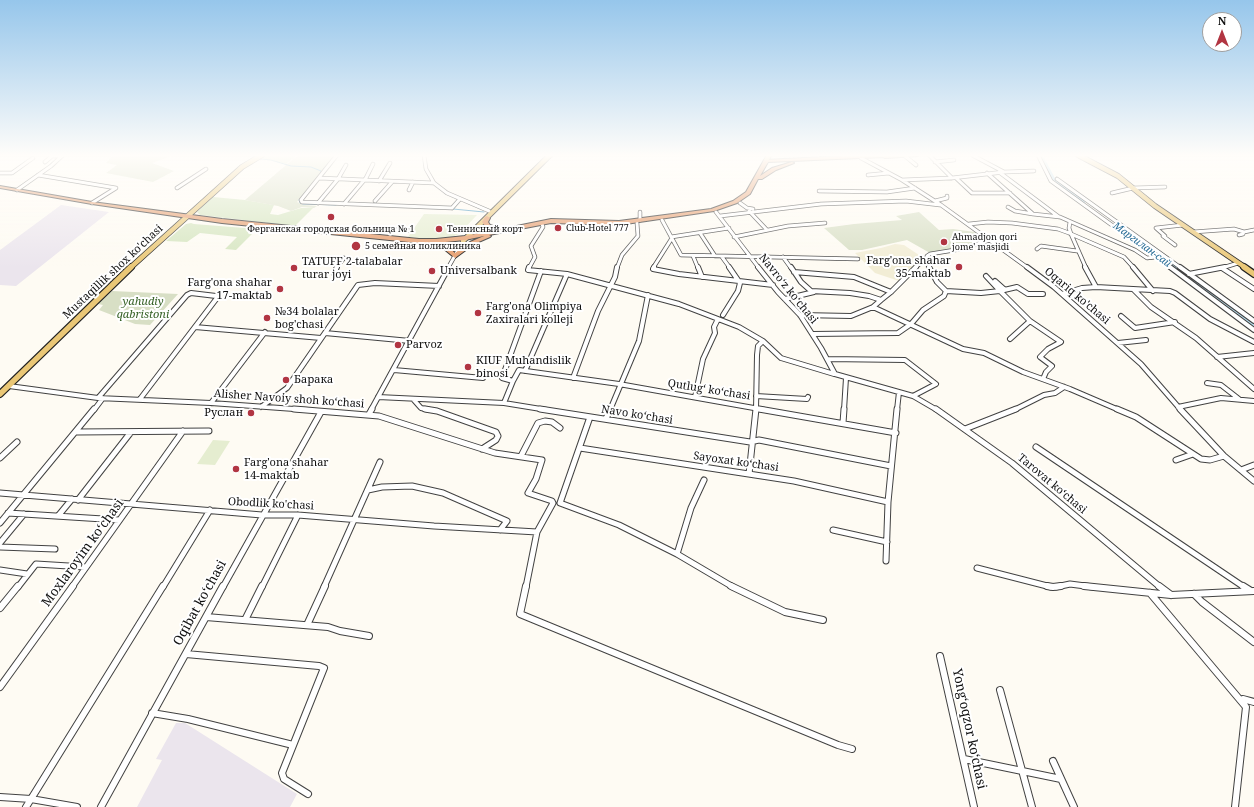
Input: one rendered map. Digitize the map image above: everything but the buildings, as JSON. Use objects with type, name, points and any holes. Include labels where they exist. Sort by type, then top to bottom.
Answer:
[{"type":"highway","points":[[29,193],[186,218],[436,244],[542,224],[569,223],[617,225],[707,211],[740,203],[753,193]]},
{"type":"highway","points":[[32,193],[186,218],[419,241],[436,241],[464,239],[551,221],[602,223],[638,222],[718,214],[747,193]]},
{"type":"highway","points":[[487,218],[485,222],[488,226],[502,230]]},
{"type":"highway","points":[[418,243],[446,248],[455,256],[472,243],[492,234]]},
{"type":"main road","name":"Mustaqillik shox ko'chasi","points":[[0,394],[141,258],[214,193]]},
{"type":"main road","points":[[464,239],[468,232],[507,193]]},
{"type":"main road","name":"Alisher Navoiy shoh koʻchasi","points":[[464,239],[512,193]]},
{"type":"main road","points":[[1139,193],[1254,274]]},
{"type":"street","points":[[92,203],[109,193]]},
{"type":"street","points":[[308,193],[301,201],[306,203],[452,208],[460,199]]},
{"type":"street","points":[[318,203],[327,193]]},
{"type":"street","points":[[344,204],[353,193]]},
{"type":"street","points":[[376,201],[383,193]]},
{"type":"street","points":[[448,193],[489,211]]},
{"type":"street","name":"Oqariq ko'chasi","points":[[922,193],[969,224],[1062,294],[1141,364],[1178,407],[1224,456],[1254,480]]},
{"type":"street","points":[[972,193],[1010,193],[1033,214]]},
{"type":"street","points":[[1027,193],[1060,217],[1070,222],[1135,250],[1147,258],[1156,257]]},
{"type":"street","points":[[1067,193],[1254,330]]},
{"type":"street","points":[[1076,193],[1254,321]]},
{"type":"street","points":[[935,201],[947,198],[947,196]]},
{"type":"street","points":[[747,208],[906,201],[941,205]]},
{"type":"street","points":[[740,203],[747,208],[767,230]]},
{"type":"street","points":[[718,214],[731,214],[821,204]]},
{"type":"street","points":[[728,207],[731,214]]},
{"type":"street","points":[[1008,207],[1015,211],[1060,217]]},
{"type":"street","points":[[573,378],[593,324],[615,277],[622,255],[638,236],[640,212]]},
{"type":"street","name":"Navroʻz koʻchasi","points":[[718,214],[750,257],[800,315],[813,334],[835,374]]},
{"type":"street","points":[[662,220],[681,255],[858,259]]},
{"type":"street","points":[[734,236],[788,226],[825,222]]},
{"type":"street","points":[[969,224],[988,222],[1012,223],[1058,229],[1125,258],[1153,291]]},
{"type":"street","points":[[1070,222],[1069,228],[1076,250],[1096,287]]},
{"type":"street","points":[[542,224],[543,227],[531,246],[535,257],[528,270],[567,274],[679,304],[739,327],[763,341],[781,358],[846,378],[913,396],[936,384],[905,360],[827,359]]},
{"type":"street","points":[[1175,245],[1163,236],[1165,236],[1156,228],[1183,225]]},
{"type":"street","points":[[374,228],[412,231]]},
{"type":"street","points":[[671,238],[700,233],[703,231],[729,228]]},
{"type":"street","points":[[1193,232],[1232,229],[1244,232]]},
{"type":"street","points":[[1239,235],[1243,234],[1244,232],[1254,230]]},
{"type":"street","points":[[700,233],[715,256]]},
{"type":"street","points":[[671,238],[653,269],[702,277],[773,285]]},
{"type":"street","name":"Alisher Navoiy shoh koʻchasi","points":[[8,386],[100,398],[211,403],[321,412],[369,414],[410,341],[464,239]]},
{"type":"street","points":[[800,315],[851,316],[873,307],[891,292],[930,254],[961,249],[990,240]]},
{"type":"street","points":[[1037,249],[1041,246],[1076,250]]},
{"type":"street","points":[[693,256],[702,277]]},
{"type":"street","points":[[722,257],[739,281],[738,291],[723,315]]},
{"type":"street","points":[[783,257],[801,282],[811,291],[842,292],[869,296],[880,300]]},
{"type":"street","points":[[927,257],[929,267],[938,282],[946,291],[981,293],[1017,287],[1028,294],[1043,294]]},
{"type":"street","points":[[339,275],[334,274],[334,271],[344,258]]},
{"type":"street","points":[[1189,274],[1222,268],[1238,263]]},
{"type":"street","points":[[1222,268],[1254,290]]},
{"type":"street","points":[[504,403],[513,381],[502,378],[541,271]]},
{"type":"street","points":[[794,272],[854,277],[891,292]]},
{"type":"street","points":[[525,371],[567,274]]},
{"type":"street","points":[[986,276],[1030,321],[1061,342],[1048,349],[1040,357],[1052,366],[1046,372],[1043,379]]},
{"type":"street","points":[[995,281],[1005,290]]},
{"type":"street","points":[[261,407],[287,388],[358,285],[362,283],[375,283],[438,286]]},
{"type":"street","points":[[1062,294],[1082,288],[1096,287],[1170,291],[1175,293],[1210,319],[1254,342]]},
{"type":"street","points":[[1134,290],[1151,306],[1196,338],[1252,385],[1254,389]]},
{"type":"street","points":[[785,299],[805,295],[814,291]]},
{"type":"street","points":[[813,334],[896,334],[911,324],[923,310],[944,296],[946,291]]},
{"type":"street","points":[[0,523],[76,432],[100,398],[187,295],[191,293],[216,296],[217,298],[140,399]]},
{"type":"street","points":[[606,419],[638,341],[646,310],[648,295]]},
{"type":"street","points":[[873,307],[963,350],[984,354],[1141,420],[1193,454],[1205,460],[1224,456]]},
{"type":"street","points":[[1121,316],[1135,328],[1175,322]]},
{"type":"street","points":[[695,397],[703,359],[715,333],[714,327],[718,319]]},
{"type":"street","points":[[1010,339],[1030,321]]},
{"type":"street","points":[[195,327],[321,338]]},
{"type":"street","points":[[211,403],[265,332]]},
{"type":"street","points":[[325,333],[410,341]]},
{"type":"street","points":[[1118,343],[1146,340]]},
{"type":"street","points":[[749,474],[754,441],[757,355],[758,346],[763,341]]},
{"type":"street","points":[[1217,357],[1254,353]]},
{"type":"street","points":[[394,370],[483,378]]},
{"type":"street","name":"Qutlugʻ koʻchasi","points":[[513,381],[519,370],[620,384],[896,433]]},
{"type":"street","points":[[843,423],[846,378]]},
{"type":"street","points":[[1207,383],[1222,385],[1239,399]]},
{"type":"street","points":[[965,429],[1044,395],[1055,393],[1064,387]]},
{"type":"street","points":[[886,561],[888,502],[899,392]]},
{"type":"street","points":[[756,396],[807,399],[808,397]]},
{"type":"street","name":"Tarovat koʻchasi","points":[[913,396],[936,409],[1012,463],[1140,571],[1171,595]]},
{"type":"street","name":"Navo koʻchasi","points":[[378,397],[504,403],[750,442],[759,440],[892,466]]},
{"type":"street","points":[[1178,407],[1221,398],[1254,401]]},
{"type":"street","points":[[413,399],[421,408],[437,411],[496,432],[498,436],[496,440],[482,449]]},
{"type":"street","name":"Oqibat koʻchasi","points":[[101,807],[262,515],[321,412]]},
{"type":"street","points":[[369,414],[495,453],[542,460],[536,479],[528,493],[553,502],[537,532],[520,614],[838,745],[852,748]]},
{"type":"street","points":[[590,417],[560,504],[619,525],[677,554],[718,579],[785,612],[823,620]]},
{"type":"street","points":[[521,456],[538,423],[545,421],[552,422],[560,428]]},
{"type":"street","name":"Moxlaroyim koʻchasi","points":[[0,687],[183,431]]},
{"type":"street","points":[[76,432],[209,431]]},
{"type":"street","points":[[58,516],[75,499],[131,432]]},
{"type":"street","points":[[0,458],[17,442]]},
{"type":"street","name":"Tarovat koʻchasi","points":[[1036,447],[1252,591]]},
{"type":"street","name":"Sayoxat koʻchasi","points":[[580,448],[794,481],[888,502]]},
{"type":"street","points":[[1176,460],[1193,454]]},
{"type":"street","points":[[307,625],[380,462]]},
{"type":"street","points":[[1241,470],[1254,465]]},
{"type":"street","points":[[677,554],[691,508],[704,480]]},
{"type":"street","points":[[368,490],[382,487],[412,486],[443,493],[507,521],[500,530]]},
{"type":"street","name":"Obodlik ko'chasi","points":[[1,495],[75,499],[262,515],[298,515],[537,532]]},
{"type":"street","points":[[26,807],[210,510]]},
{"type":"street","points":[[8,513],[119,520]]},
{"type":"street","points":[[0,543],[24,514]]},
{"type":"street","points":[[245,620],[298,515]]},
{"type":"street","points":[[833,530],[887,542]]},
{"type":"street","points":[[0,547],[55,549]]},
{"type":"street","points":[[0,608],[27,574],[38,564],[85,567]]},
{"type":"street","points":[[976,568],[1053,587],[1070,584],[1171,595],[1252,591]]},
{"type":"street","points":[[0,570],[27,574]]},
{"type":"street","points":[[1150,593],[1246,707],[1235,807]]},
{"type":"street","points":[[1194,594],[1202,602],[1254,642]]},
{"type":"street","points":[[206,617],[328,627],[340,631],[369,636]]},
{"type":"street","points":[[186,654],[319,666],[324,668],[282,776],[308,794]]},
{"type":"street","name":"Yongʻoqzor koʻchasi","points":[[940,656],[974,807]]},
{"type":"street","points":[[1000,690],[1032,807]]},
{"type":"street","points":[[1243,699],[1254,702]]},
{"type":"street","points":[[152,713],[188,719],[264,740],[294,745]]},
{"type":"street","points":[[964,759],[1061,779]]},
{"type":"street","points":[[1053,762],[1074,807]]},
{"type":"street","points":[[0,797],[31,799],[77,807]]},
{"type":"shaded area","points":[[61,205],[109,212],[16,286],[0,285],[0,250]]},
{"type":"shaded area","points":[[895,244],[904,245],[922,257],[899,281],[875,273],[855,253],[881,248]]},
{"type":"shaded area","points":[[176,723],[185,723],[297,794],[290,807],[137,807],[162,760],[156,759]]},
{"type":"green space","points":[[254,193],[305,193],[297,202],[304,205],[317,206],[314,208],[302,207],[291,211],[278,206],[245,200]]},
{"type":"green space","points":[[213,197],[274,205],[270,214],[278,215],[301,208],[313,208],[295,226],[200,215],[197,212]]},
{"type":"green space","points":[[919,212],[939,230],[953,229],[975,232],[985,240],[957,249],[930,253],[907,240],[862,250],[849,250],[824,228],[902,220],[896,216]]},
{"type":"green space","name":"Теннисный корт","points":[[424,214],[477,215],[459,234],[450,238],[436,240],[408,237]]},
{"type":"green space","points":[[191,223],[258,229],[236,250],[225,249],[237,237],[200,233],[187,242],[166,241],[186,224]]},
{"type":"green space","name":"yahudiy qabristoni","points":[[112,291],[178,294],[150,325],[135,324],[99,310],[103,305],[98,304]]},
{"type":"green space","points":[[213,440],[230,441],[215,465],[197,464]]},
{"type":"waterway","name":"Маргилан-сай","points":[[1070,193],[1083,202]]},
{"type":"waterway","points":[[299,200],[300,203],[303,204],[336,205]]},
{"type":"waterway","points":[[453,209],[484,212]]},
{"type":"waterway","name":"Маргилан-сай","points":[[1153,253],[1174,268]]},
{"type":"waterway","name":"Маргилан-сай","points":[[1192,281],[1254,327]]},
{"type":"place","name":"Ферганская городская больница № 1","points":[[331,217]]},
{"type":"place","name":"Club-Hotel 777","points":[[558,228]]},
{"type":"place","name":"Теннисный корт","points":[[439,229]]},
{"type":"place","name":"Ahmadjon qori jome' masjidi","points":[[944,242]]},
{"type":"place","name":"5 семейная поликлиника","points":[[356,246]]},
{"type":"place","name":"Farg'ona shahar 35-maktab","points":[[959,267]]},
{"type":"place","name":"TATUFF 2-talabalar turar joyi","points":[[294,268]]},
{"type":"place","name":"Universalbank","points":[[432,271]]},
{"type":"place","name":"Farg'ona shahar 17-maktab","points":[[280,289]]},
{"type":"place","name":"Farg'ona Olimpiya Zaxiralari kolleji","points":[[478,313]]},
{"type":"place","name":"№34 bolalar bog'chasi","points":[[267,318]]},
{"type":"place","name":"Parvoz","points":[[398,345]]},
{"type":"place","name":"KIUF Muhandislik binosi","points":[[468,367]]},
{"type":"place","name":"Барака","points":[[286,380]]},
{"type":"place","name":"Руслан","points":[[251,413]]},
{"type":"place","name":"Farg'ona shahar 14-maktab","points":[[236,469]]}]
